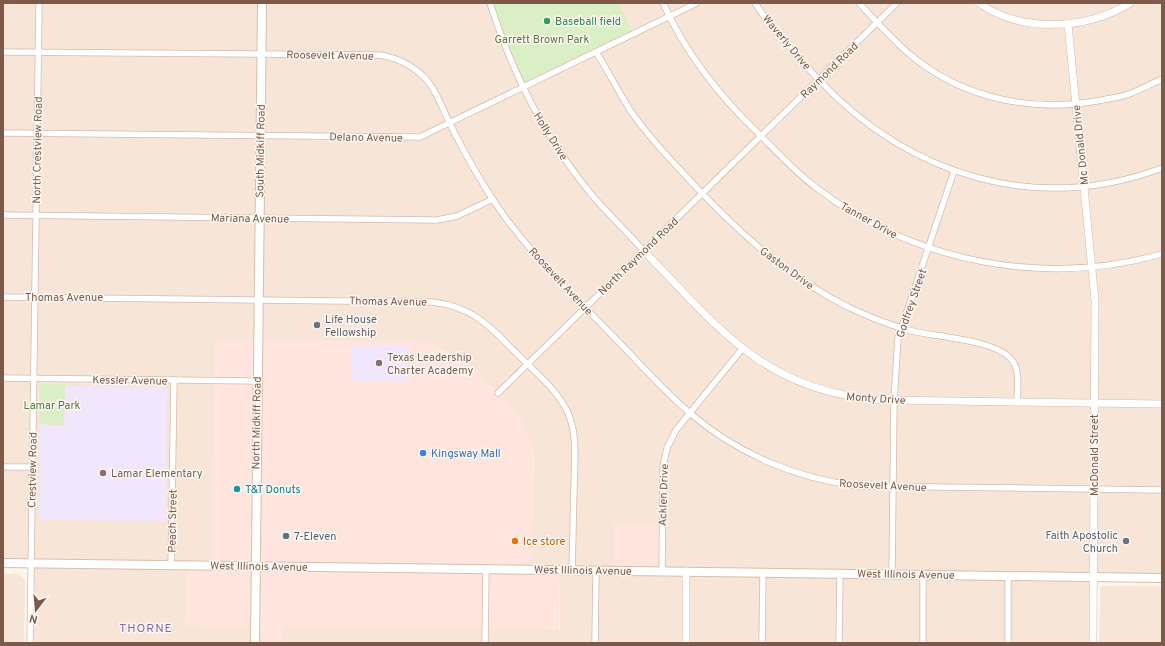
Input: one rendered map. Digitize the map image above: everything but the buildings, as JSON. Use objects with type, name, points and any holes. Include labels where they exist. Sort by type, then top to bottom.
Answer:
[{"type":"main road","name":"South Midkiff Road","points":[[257,299],[262,3]]},
{"type":"main road","name":"North Midkiff Road","points":[[255,643],[257,299]]},
{"type":"main road","name":"West Illinois Avenue","points":[[3,564],[486,568],[1162,578]]},
{"type":"street","name":"North Crestview Road","points":[[35,297],[39,3]]},
{"type":"street","name":"Holly Drive","points":[[490,3],[506,49],[523,88],[541,123],[573,171],[610,216],[643,250]]},
{"type":"street","name":"Tanner Drive","points":[[663,3],[687,48],[707,78],[729,105],[790,166],[834,201],[877,226],[928,248],[977,261],[1017,267],[1064,269],[1093,267],[1123,263],[1162,254]]},
{"type":"street","name":"Delano Avenue","points":[[3,133],[416,138],[425,136],[697,3]]},
{"type":"street","name":"Waverly Drive","points":[[756,3],[791,51],[848,109],[879,133],[918,156],[954,171],[990,181],[1018,185],[1056,187],[1084,186],[1125,179],[1162,168]]},
{"type":"street","points":[[859,3],[877,23],[913,57],[942,76],[968,89],[994,98],[1020,104],[1048,106],[1076,105],[1129,94],[1162,79]]},
{"type":"street","name":"Raymond Road","points":[[761,136],[820,80],[897,3]]},
{"type":"street","points":[[979,3],[997,13],[1013,19],[1040,24],[1068,24],[1110,14],[1130,3]]},
{"type":"street","name":"Mc Donald Drive","points":[[1068,24],[1093,267]]},
{"type":"street","name":"Roosevelt Avenue","points":[[3,52],[380,55],[395,58],[410,65],[425,78],[434,91],[449,124],[475,171],[493,199],[535,254],[690,413],[733,444],[781,467],[832,482],[893,487],[1162,490]]},
{"type":"street","name":"Gaston Drive","points":[[596,52],[630,110],[651,139],[743,234],[787,271],[836,301],[867,315],[902,328],[987,345],[1002,351],[1013,361],[1017,370],[1016,403]]},
{"type":"street","name":"North Raymond Road","points":[[498,393],[761,136]]},
{"type":"street","points":[[928,248],[954,171]]},
{"type":"street","name":"Mariana Avenue","points":[[3,215],[437,220],[457,216],[493,199]]},
{"type":"street","name":"Godfrey Street","points":[[892,574],[896,349],[927,257],[928,248]]},
{"type":"street","name":"Monty Drive","points":[[643,250],[742,349],[779,373],[813,388],[857,398],[894,401],[1162,404]]},
{"type":"street","name":"McDonald Street","points":[[1093,267],[1096,309],[1093,643]]},
{"type":"street","name":"Thomas Avenue","points":[[3,297],[257,299],[446,303],[464,310],[484,321],[560,399],[567,410],[573,429],[572,570]]},
{"type":"street","name":"Crestview Road","points":[[30,643],[35,297]]},
{"type":"street","name":"Acklen Drive","points":[[662,571],[664,458],[673,435],[742,349]]},
{"type":"street","name":"Kessler Avenue","points":[[3,378],[256,381]]},
{"type":"street","name":"Peach Street","points":[[171,565],[174,380]]},
{"type":"street","points":[[3,467],[32,467]]},
{"type":"street","points":[[485,643],[486,568]]},
{"type":"street","points":[[595,643],[596,570]]},
{"type":"street","points":[[686,571],[686,643]]},
{"type":"street","points":[[762,643],[763,572]]},
{"type":"street","points":[[839,643],[840,573]]},
{"type":"street","points":[[923,643],[924,574]]},
{"type":"street","points":[[1008,576],[1008,643]]},
{"type":"shaded area","points":[[3,3],[1162,3],[1162,578],[1092,577],[1091,643],[282,643],[282,627],[560,629],[560,568],[531,568],[534,452],[254,627],[253,643],[29,643],[30,564],[3,563]]},
{"type":"shaded area","points":[[215,341],[427,342],[464,359],[520,415],[534,448],[531,567],[560,568],[559,630],[283,627],[282,643],[253,643],[253,627],[185,626],[186,565],[211,564]]},
{"type":"shaded area","name":"Texas Leadership Charter Academy","points":[[352,345],[407,345],[407,382],[352,382]]},
{"type":"shaded area","name":"Lamar Elementary","points":[[65,386],[167,387],[166,521],[39,520],[40,424],[64,426]]},
{"type":"shaded area","points":[[614,523],[663,523],[662,570],[614,569]]},
{"type":"shaded area","points":[[3,574],[18,574],[25,580],[24,643],[3,643]]},
{"type":"shaded area","points":[[1102,586],[1162,586],[1162,643],[1099,643],[1100,589]]},
{"type":"green space","name":"Garrett Brown Park","points":[[491,3],[619,3],[633,33],[523,88]]},
{"type":"green space","name":"Lamar Park","points":[[41,384],[65,384],[64,426],[39,423],[39,388]]},
{"type":"place","name":"Baseball field","points":[[547,21]]},
{"type":"place","name":"Life House Fellowship","points":[[317,325]]},
{"type":"place","name":"Texas Leadership Charter Academy","points":[[379,363]]},
{"type":"place","name":"Kingsway Mall","points":[[423,453]]},
{"type":"place","name":"Lamar Elementary","points":[[103,473]]},
{"type":"place","name":"T&T Donuts","points":[[237,489]]},
{"type":"place","name":"7-Eleven","points":[[286,536]]},
{"type":"place","name":"Ice store","points":[[515,541]]},
{"type":"place","name":"Faith Apostolic Church","points":[[1126,541]]},
{"type":"district","name":"THORNE","points":[[146,628]]}]
